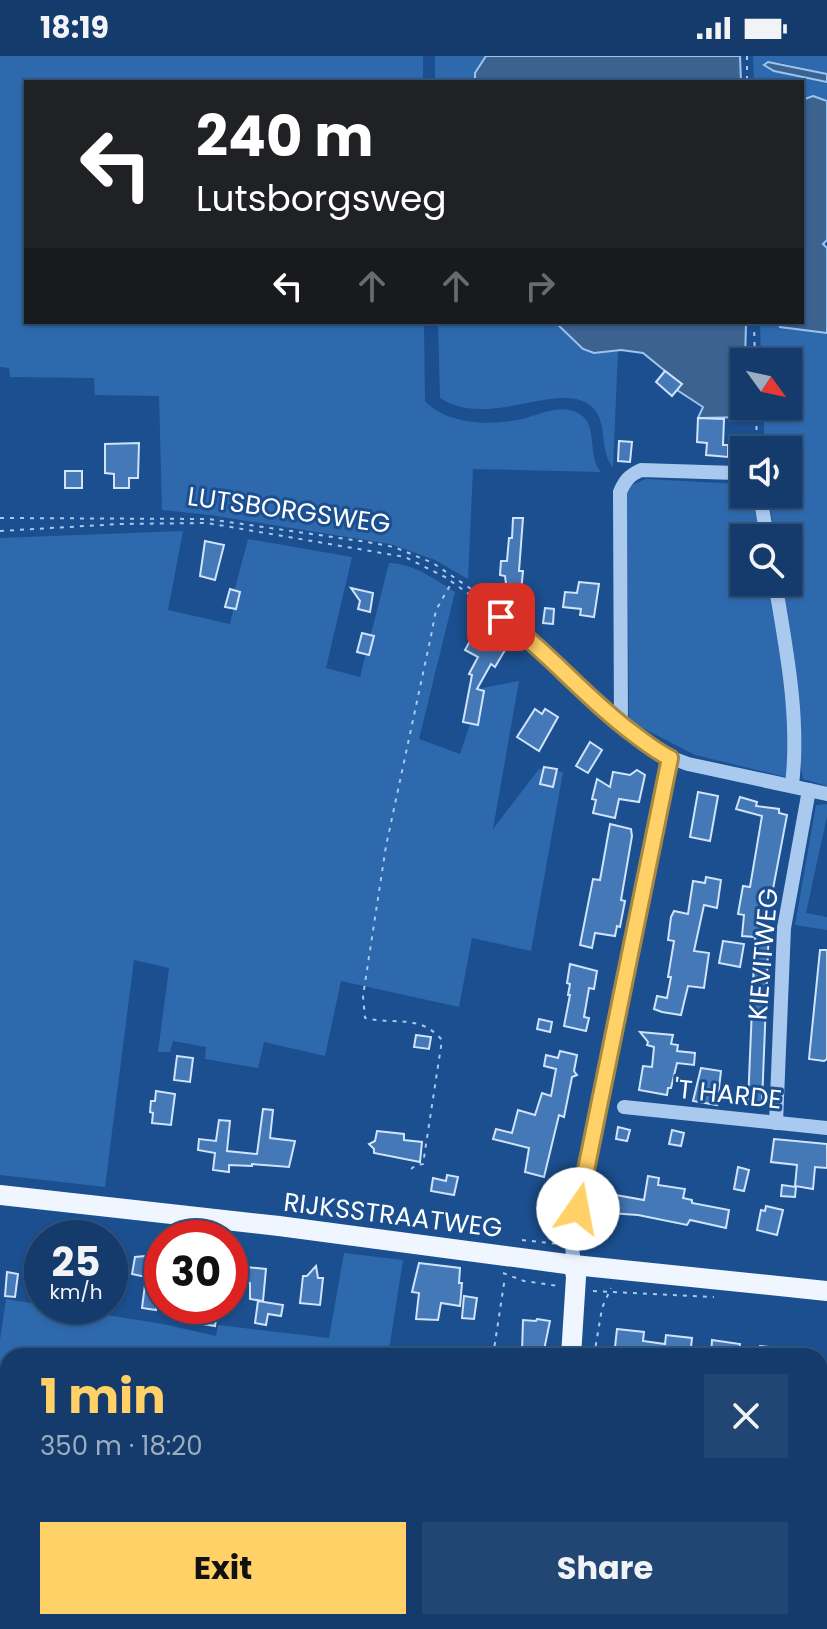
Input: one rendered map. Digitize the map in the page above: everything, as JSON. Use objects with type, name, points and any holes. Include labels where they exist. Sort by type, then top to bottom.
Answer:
[{"type":"main road","name":"RIJKSSTRAATWEG","points":[[0,1195],[574,1265],[827,1291]]},
{"type":"main road","points":[[571,1348],[574,1265]]},
{"type":"street","points":[[621,725],[620,492],[630,475],[641,470],[730,473]]},
{"type":"street","points":[[778,596],[789,659],[795,761],[792,785]]},
{"type":"street","points":[[501,617],[521,631],[621,725],[661,754],[702,767],[827,794]]},
{"type":"street","points":[[574,1265],[572,1246],[578,1209],[670,758]]},
{"type":"street","name":"KIEVITWEG","points":[[776,1123],[784,928],[809,790]]},
{"type":"street","name":"'T HARDE","points":[[624,1107],[827,1128]]},
{"type":"path","points":[[747,56],[747,80]]},
{"type":"path","points":[[754,324],[755,348]]},
{"type":"path","name":"LUTSBORGSWEG","points":[[0,518],[208,519],[394,547],[411,552],[442,569],[496,605],[501,617]]},
{"type":"path","name":"LUTSBORGSWEG","points":[[0,531],[207,523],[405,557],[425,565],[501,617]]},
{"type":"path","points":[[411,1169],[423,1164],[442,1040],[425,1025],[402,1021],[387,1023],[365,1018],[363,996],[386,846],[436,610],[452,582]]},
{"type":"path","points":[[494,1348],[508,1256]]},
{"type":"path","points":[[595,1348],[612,1269]]},
{"type":"path","points":[[524,1281],[609,1293],[720,1298]]},
{"type":"shaded area","points":[[0,56],[423,56],[423,80],[24,80],[24,324],[424,324],[425,401],[446,415],[486,423],[513,421],[560,409],[574,411],[589,426],[594,458],[601,472],[473,469],[468,579],[435,560],[390,544],[162,510],[159,396],[95,395],[94,378],[10,377],[9,368],[0,367]]},
{"type":"shaded area","points":[[435,56],[486,56],[475,80],[435,80]]},
{"type":"shaded area","points":[[486,56],[740,56],[741,80],[475,80],[475,73]]},
{"type":"shaded area","points":[[753,56],[827,56],[827,74],[781,63],[764,65],[775,71],[827,82],[827,101],[819,98],[804,100],[804,80],[754,80]]},
{"type":"shaded area","points":[[768,62],[827,74],[827,82],[774,71],[764,65]]},
{"type":"shaded area","points":[[813,96],[827,101],[827,240],[823,244],[827,248],[827,333],[780,327],[779,324],[804,324],[804,99]]},
{"type":"shaded area","points":[[438,324],[557,324],[588,350],[618,351],[613,467],[606,453],[598,415],[581,400],[565,398],[481,409],[459,407],[440,398]]},
{"type":"shaded area","points":[[557,324],[746,324],[745,348],[730,348],[730,417],[698,418],[703,407],[677,390],[681,384],[643,353],[621,350],[594,353],[583,349]]},
{"type":"shaded area","points":[[760,324],[779,324],[780,327],[827,333],[827,786],[803,779],[782,596],[802,596],[802,524],[772,524],[771,508],[802,508],[802,436],[764,436],[764,420],[802,420],[802,348],[761,348]]},
{"type":"shaded area","points":[[646,479],[730,483],[730,508],[757,508],[759,524],[730,524],[730,596],[772,596],[791,743],[786,777],[695,755],[629,721],[629,486]]},
{"type":"shaded area","points":[[183,531],[168,610],[230,624],[237,594],[234,592],[248,539],[352,557],[326,668],[360,677],[389,563],[416,569],[455,592],[419,739],[460,754],[482,688],[519,681],[493,829],[539,769],[563,772],[531,951],[472,938],[459,1007],[341,981],[325,1056],[264,1042],[258,1068],[205,1059],[206,1047],[173,1041],[170,1052],[158,1052],[169,968],[134,960],[105,1187],[0,1175],[0,538]]},
{"type":"shaded area","points":[[827,804],[806,913],[827,917],[827,930],[795,925],[816,805]]},
{"type":"shaded area","points":[[344,1253],[403,1260],[389,1348],[0,1348],[6,1299],[24,1302],[24,1324],[128,1324],[128,1318],[216,1336],[218,1325],[329,1338]]},
{"type":"building","points":[[665,371],[682,384],[672,396],[656,382]]},
{"type":"building","points":[[698,418],[724,419],[723,445],[728,445],[728,457],[706,455],[707,443],[697,442]]},
{"type":"building","points":[[619,441],[632,442],[630,462],[618,461]]},
{"type":"building","points":[[139,443],[138,478],[129,478],[129,488],[114,488],[114,474],[105,473],[105,444]]},
{"type":"building","points":[[65,471],[82,471],[82,488],[65,488]]},
{"type":"building","points":[[513,518],[523,518],[519,571],[523,571],[521,592],[507,591],[505,576],[500,575],[501,561],[507,561]]},
{"type":"building","points":[[205,541],[224,545],[215,580],[200,576]]},
{"type":"building","points":[[579,582],[599,584],[594,617],[580,615],[581,609],[563,607],[565,592],[577,593]]},
{"type":"building","points":[[351,588],[373,593],[370,612],[358,609],[360,601]]},
{"type":"building","points":[[230,589],[240,592],[236,609],[225,607]]},
{"type":"building","points":[[545,608],[554,609],[553,624],[543,623]]},
{"type":"building","points":[[475,632],[505,650],[495,667],[491,664],[477,689],[484,691],[478,725],[463,722],[472,675],[469,674],[478,657],[465,650]]},
{"type":"building","points":[[362,633],[374,636],[369,655],[357,652]]},
{"type":"building","points":[[535,709],[542,714],[545,709],[558,717],[539,751],[517,737]]},
{"type":"building","points":[[590,742],[602,750],[588,773],[576,766]]},
{"type":"building","points":[[544,767],[557,769],[553,787],[540,784]]},
{"type":"building","points":[[637,770],[645,775],[639,802],[619,799],[615,818],[593,813],[596,800],[592,799],[597,779],[610,787],[613,772],[630,775]]},
{"type":"building","points":[[698,792],[718,796],[710,841],[690,837]]},
{"type":"building","points":[[740,797],[757,802],[756,806],[779,809],[779,813],[787,815],[766,926],[769,926],[762,1103],[748,1103],[755,937],[742,936],[744,915],[738,914],[743,886],[750,887],[762,816],[736,809]]},
{"type":"building","points":[[610,824],[631,829],[621,900],[625,901],[615,936],[595,933],[592,948],[580,945],[593,879],[600,880]]},
{"type":"building","points":[[706,877],[721,880],[717,908],[704,905],[694,951],[709,953],[704,988],[688,986],[681,1015],[662,1012],[654,1009],[657,996],[667,998],[671,977],[668,977],[674,941],[668,940],[671,917],[674,911],[688,914],[693,881],[705,883]]},
{"type":"building","points":[[723,941],[744,944],[740,967],[719,963]]},
{"type":"building","points":[[820,950],[827,950],[827,1059],[824,1061],[809,1059]]},
{"type":"building","points":[[570,964],[597,971],[594,989],[589,988],[584,1017],[589,1018],[586,1031],[564,1026],[570,995],[570,984],[567,983]]},
{"type":"building","points":[[539,1019],[552,1022],[550,1032],[537,1029]]},
{"type":"building","points":[[640,1032],[673,1035],[671,1044],[678,1045],[677,1051],[695,1053],[694,1065],[677,1063],[667,1095],[639,1090],[643,1066],[652,1067],[654,1047],[647,1045]]},
{"type":"building","points":[[416,1035],[431,1037],[429,1049],[414,1047]]},
{"type":"building","points":[[560,1051],[577,1055],[574,1071],[577,1075],[572,1077],[564,1117],[559,1115],[544,1177],[525,1172],[529,1148],[493,1139],[496,1129],[512,1133],[518,1110],[535,1115],[542,1093],[551,1096],[556,1069],[544,1066],[546,1055],[558,1058]]},
{"type":"building","points":[[177,1056],[193,1058],[190,1082],[174,1080]]},
{"type":"building","points":[[701,1068],[721,1071],[717,1105],[693,1101]]},
{"type":"building","points":[[156,1091],[175,1094],[171,1125],[152,1123],[151,1101],[155,1101]]},
{"type":"building","points":[[263,1109],[273,1110],[270,1138],[295,1141],[289,1167],[252,1164],[229,1165],[229,1172],[213,1170],[215,1153],[198,1150],[199,1139],[216,1141],[219,1120],[230,1121],[227,1151],[257,1154]]},
{"type":"building","points":[[618,1127],[630,1130],[627,1141],[616,1139]]},
{"type":"building","points":[[672,1130],[684,1133],[681,1146],[669,1144]]},
{"type":"building","points":[[377,1131],[404,1134],[404,1140],[422,1142],[420,1162],[374,1153],[369,1144],[375,1141]]},
{"type":"building","points":[[774,1139],[827,1144],[827,1168],[815,1167],[813,1189],[795,1186],[797,1165],[771,1162]]},
{"type":"building","points":[[738,1167],[749,1170],[744,1191],[734,1189]]},
{"type":"building","points":[[447,1175],[458,1177],[454,1195],[431,1191],[433,1178],[446,1181]]},
{"type":"building","points":[[648,1176],[659,1178],[658,1185],[685,1189],[683,1198],[692,1200],[692,1203],[729,1210],[726,1228],[690,1220],[687,1225],[638,1215],[595,1212],[598,1194],[644,1200]]},
{"type":"building","points":[[782,1185],[796,1187],[795,1197],[781,1196]]},
{"type":"building","points":[[766,1206],[783,1210],[777,1235],[757,1230],[761,1210],[765,1211]]},
{"type":"building","points":[[144,1256],[144,1277],[132,1274],[135,1257]]},
{"type":"building","points":[[419,1263],[460,1268],[460,1306],[441,1303],[438,1320],[416,1319],[419,1293],[412,1292]]},
{"type":"building","points":[[316,1266],[318,1278],[323,1278],[320,1305],[300,1303],[303,1276],[307,1276]]},
{"type":"building","points":[[248,1267],[266,1269],[263,1301],[250,1299]]},
{"type":"building","points":[[7,1272],[18,1274],[15,1297],[5,1296]]},
{"type":"building","points":[[464,1296],[477,1298],[474,1319],[462,1318]]},
{"type":"building","points":[[258,1301],[283,1305],[281,1316],[268,1314],[266,1325],[255,1323]]},
{"type":"building","points":[[523,1320],[550,1321],[544,1348],[522,1348]]},
{"type":"building","points":[[617,1329],[644,1332],[643,1341],[665,1344],[666,1335],[692,1338],[691,1348],[615,1348]]},
{"type":"building","points":[[712,1340],[740,1344],[739,1348],[712,1348]]},
{"type":"route","points":[[501,617],[521,631],[621,725],[670,758],[578,1209]]}]
